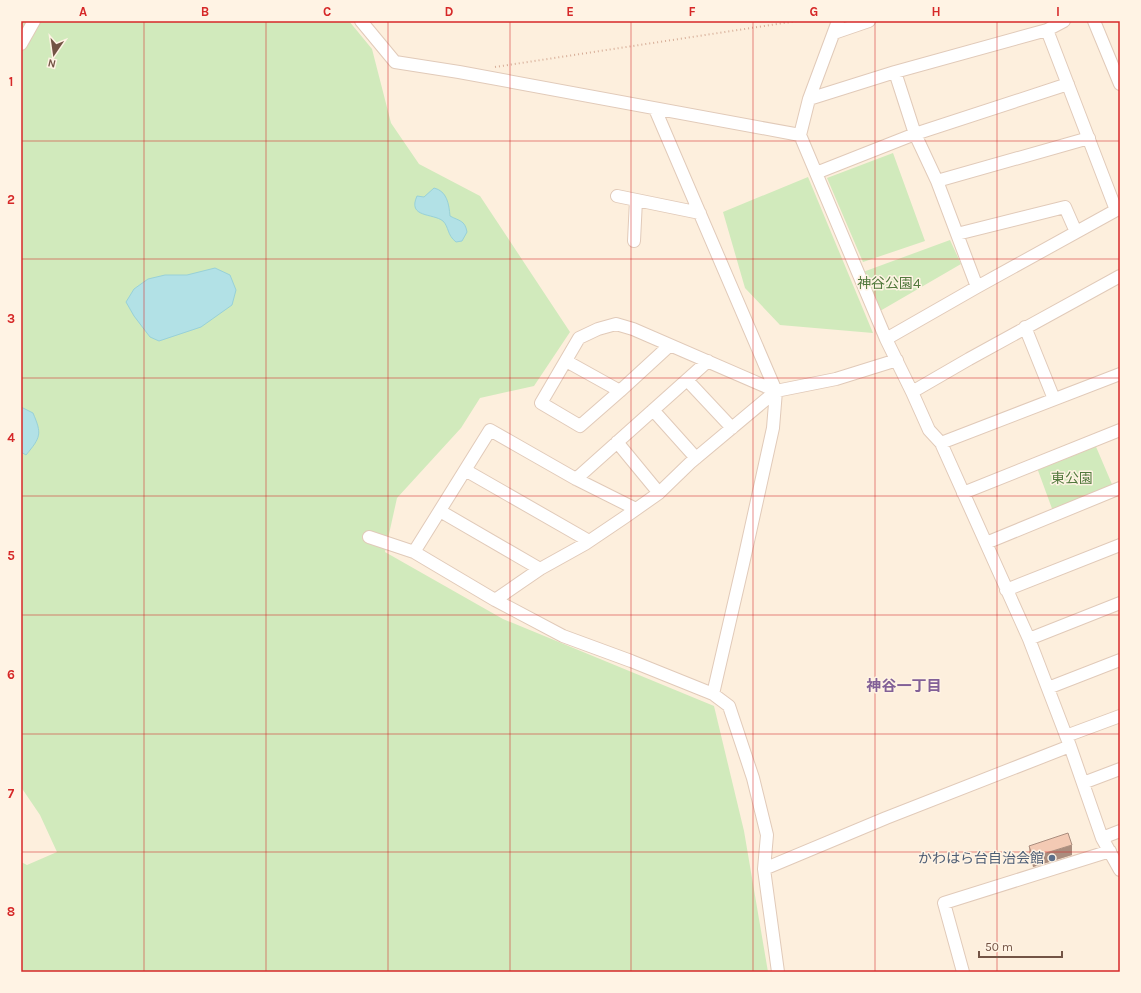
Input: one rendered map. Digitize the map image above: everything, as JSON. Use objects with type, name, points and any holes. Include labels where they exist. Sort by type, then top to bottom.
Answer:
[{"type":"street","points":[[21,44],[34,21]]},
{"type":"street","points":[[361,21],[395,62],[459,72],[800,135]]},
{"type":"street","points":[[838,21],[809,99],[800,135],[886,339],[929,430],[940,443],[1029,639],[1068,741],[1102,838],[1120,870]]},
{"type":"street","points":[[834,33],[869,21]]},
{"type":"street","points":[[809,99],[895,72],[1047,30],[1064,21]]},
{"type":"street","points":[[1094,21],[1120,84]]},
{"type":"street","points":[[886,339],[1118,209],[1047,30]]},
{"type":"street","points":[[895,72],[915,134],[936,181],[977,287]]},
{"type":"street","points":[[816,173],[915,134],[1068,84]]},
{"type":"street","points":[[655,109],[776,391],[773,428],[713,694]]},
{"type":"street","points":[[936,181],[1089,138]]},
{"type":"street","points":[[617,196],[700,213]]},
{"type":"street","points":[[634,241],[636,200]]},
{"type":"street","points":[[957,234],[1065,207],[1076,232]]},
{"type":"street","points":[[912,392],[1120,276]]},
{"type":"street","points":[[670,346],[580,426],[542,403],[579,338],[598,329],[616,324],[633,329],[776,391]]},
{"type":"street","points":[[1025,328],[1054,399]]},
{"type":"street","points":[[495,600],[540,569],[589,541],[659,492],[696,458],[776,391],[836,379],[897,360]]},
{"type":"street","points":[[566,361],[620,391]]},
{"type":"street","points":[[576,479],[708,361]]},
{"type":"street","points":[[940,443],[1120,374]]},
{"type":"street","points":[[687,380],[732,428]]},
{"type":"street","points":[[653,410],[696,458]]},
{"type":"street","points":[[414,552],[490,430],[576,479],[636,508]]},
{"type":"street","points":[[963,493],[1120,430]]},
{"type":"street","points":[[617,442],[659,492]]},
{"type":"street","points":[[465,470],[589,541]]},
{"type":"street","points":[[986,543],[1120,488]]},
{"type":"street","points":[[440,512],[540,569]]},
{"type":"street","points":[[368,537],[414,552],[495,600],[563,636],[631,661],[713,694],[729,706],[752,778],[767,835],[764,869],[778,972]]},
{"type":"street","points":[[1006,590],[1120,545]]},
{"type":"street","points":[[1029,639],[1120,603]]},
{"type":"street","points":[[1048,688],[1120,660]]},
{"type":"street","points":[[764,869],[1068,741],[1120,716]]},
{"type":"street","points":[[1083,783],[1120,770]]},
{"type":"street","points":[[1102,838],[1120,831]]},
{"type":"street","points":[[963,972],[944,903],[1110,852]]},
{"type":"path","points":[[491,67],[797,21]]},
{"type":"green space","points":[[21,21],[349,21],[372,49],[391,123],[419,164],[480,196],[570,332],[534,386],[480,398],[461,428],[397,498],[385,552],[503,619],[714,706],[744,831],[768,972],[21,972],[21,862],[27,865],[57,852],[40,815],[21,787]]},
{"type":"green space","points":[[893,153],[925,241],[863,262],[827,178]]},
{"type":"green space","points":[[808,177],[873,333],[780,325],[745,288],[723,212]]},
{"type":"green space","name":"神谷公園4","points":[[950,240],[961,264],[880,311],[863,272]]},
{"type":"green space","name":"東公園","points":[[1094,442],[1114,489],[1054,514],[1036,465]]},
{"type":"water","points":[[434,188],[445,195],[450,216],[461,221],[465,225],[467,232],[462,241],[456,242],[453,239],[443,221],[422,214],[415,208],[417,196],[424,197]]},
{"type":"water","points":[[215,268],[230,275],[236,290],[232,305],[201,327],[159,341],[150,337],[134,316],[126,302],[134,289],[148,279],[165,275],[187,275]]},
{"type":"water","points":[[21,407],[33,413],[39,431],[35,444],[26,455],[21,452]]},
{"type":"building","points":[[1068,833],[1072,845],[1033,857],[1029,846]]},
{"type":"place","name":"かわはら台自治会館","points":[[1052,858]]},
{"type":"district","name":"神谷一丁目","points":[[904,686]]}]
